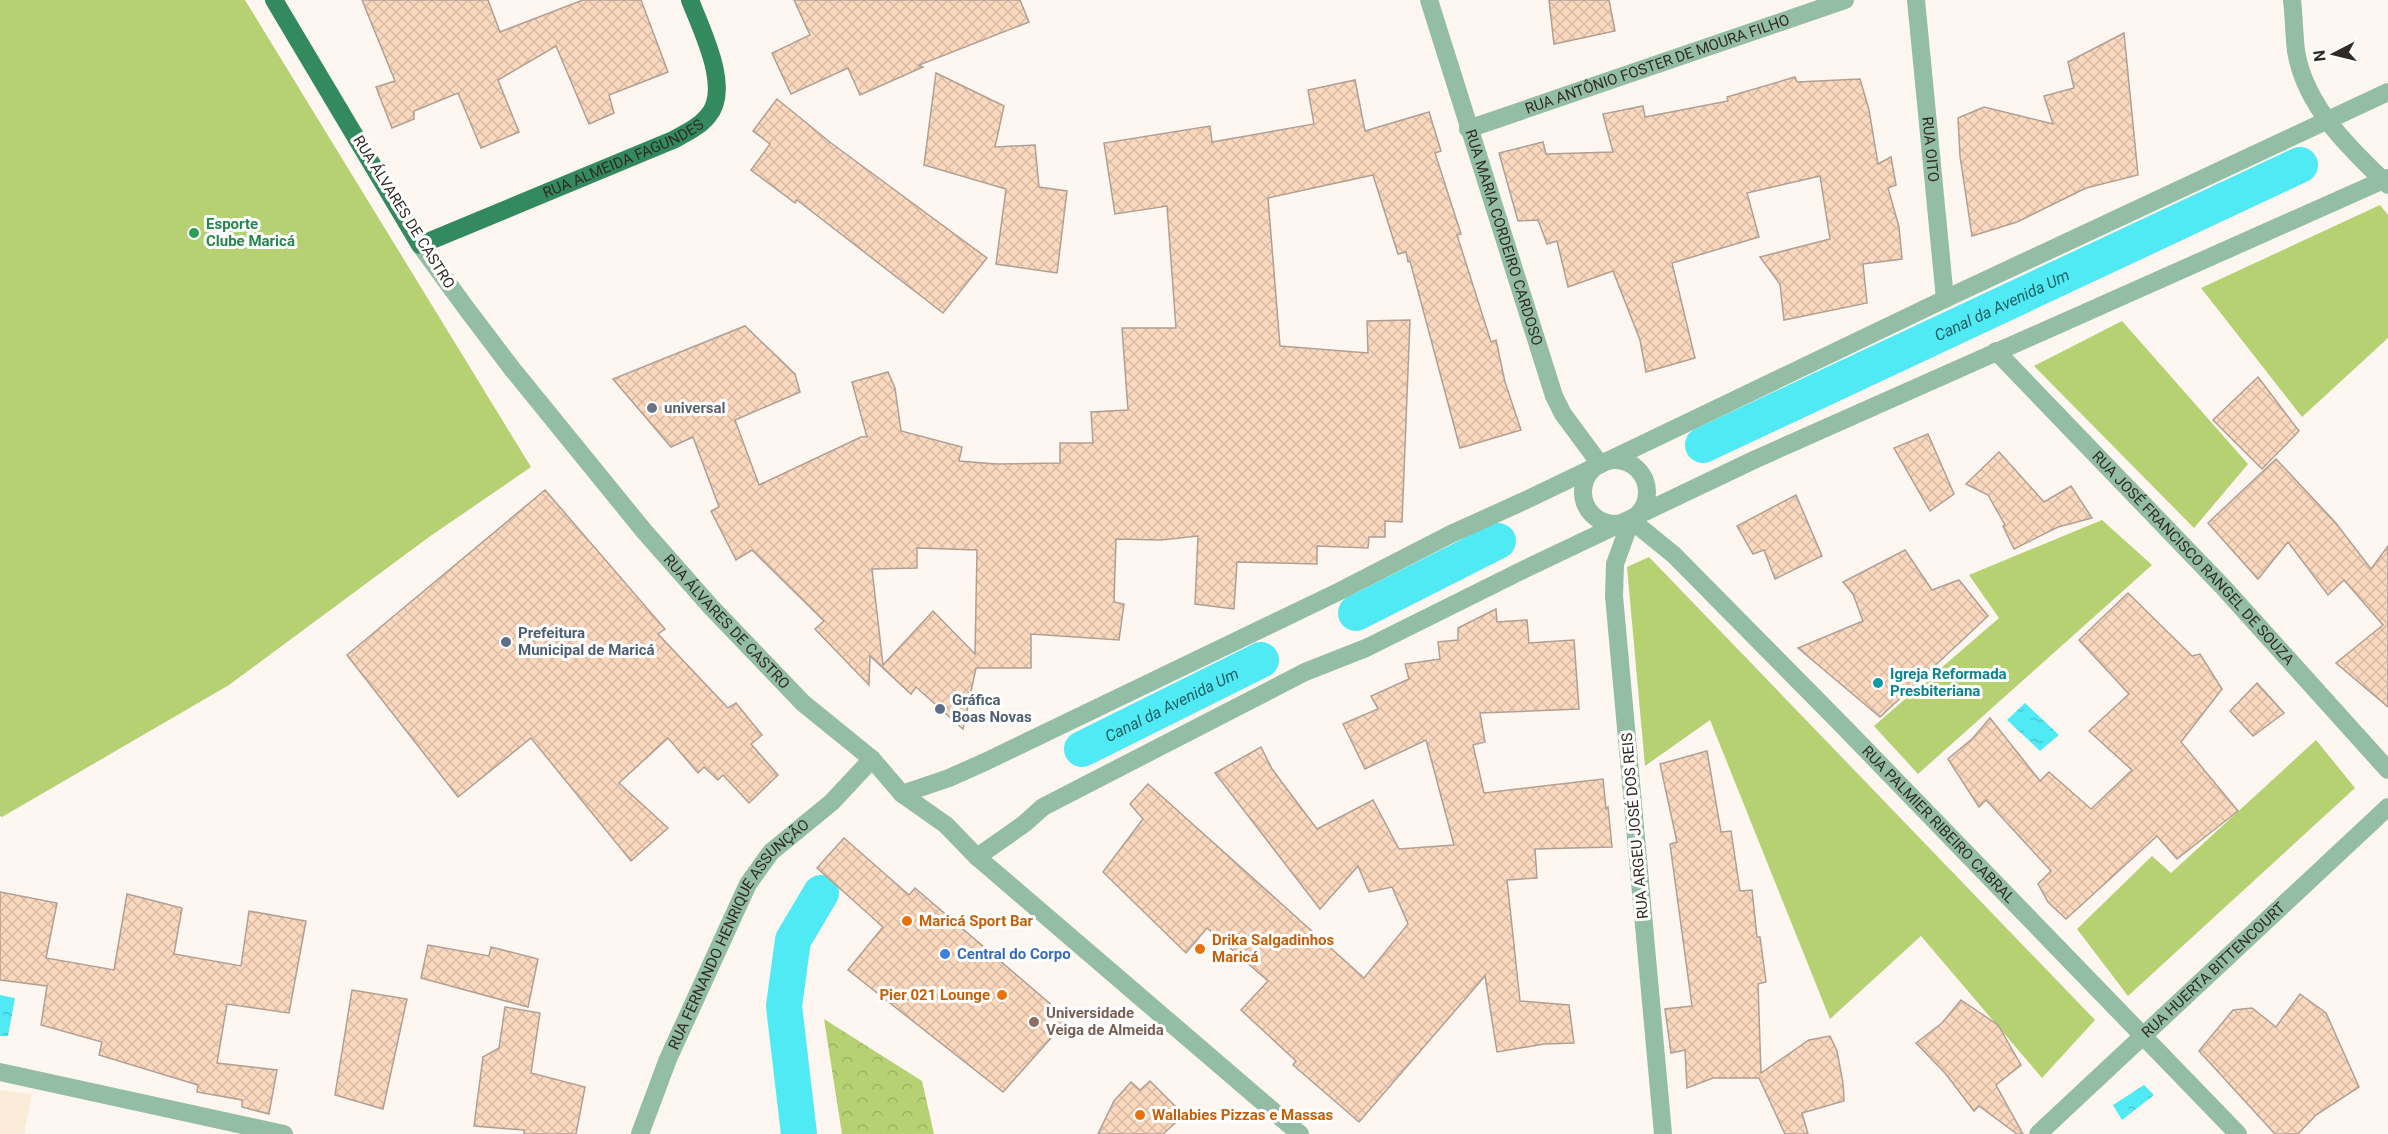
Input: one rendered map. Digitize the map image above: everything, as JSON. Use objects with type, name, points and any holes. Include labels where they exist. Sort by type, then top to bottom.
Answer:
[{"type":"main road","name":"RUA ÁLVARES DE CASTRO","points":[[274,0],[420,244]]},
{"type":"main road","name":"RUA ALMEIDA FAGUNDES","points":[[420,244],[674,140],[699,126],[710,115],[715,105],[718,89],[714,66],[690,0]]},
{"type":"street","name":"RUA MARIA CORDEIRO CARDOSO","points":[[1428,0],[1554,396],[1563,414],[1600,464]]},
{"type":"street","name":"RUA ANTÔNIO FOSTER DE MOURA FILHO","points":[[1468,129],[1845,0]]},
{"type":"street","name":"RUA OITO","points":[[1916,0],[1945,299]]},
{"type":"street","points":[[977,857],[1024,824],[1043,807],[1305,672],[1366,648],[1756,459],[1996,351],[2386,181],[2367,166],[2327,120],[2310,95],[2296,50],[2292,0]]},
{"type":"street","points":[[902,795],[987,761],[1340,591],[1451,534],[2388,92]]},
{"type":"street","name":"RUA ÁLVARES DE CASTRO","points":[[420,244],[513,370],[644,531],[704,599],[803,703],[872,759],[902,795],[946,825],[977,857],[1300,1134]]},
{"type":"street","name":"RUA JOSÉ FRANCISCO RANGEL DE SOUZA","points":[[1996,351],[2224,588],[2388,770]]},
{"type":"street","points":[[1619,460],[1637,468],[1643,476],[1647,486],[1644,506],[1631,520],[1612,524],[1594,515],[1588,507],[1584,488],[1592,470],[1600,464],[1619,460]]},
{"type":"street","name":"RUA PALMIER RIBEIRO CABRAL","points":[[1631,520],[1690,572],[2238,1134]]},
{"type":"street","name":"RUA ARGEU JOSÉ DOS REIS","points":[[1631,520],[1616,564],[1614,596],[1663,1134]]},
{"type":"street","name":"RUA FERNANDO HENRIQUE ASSUNÇÃO","points":[[640,1134],[668,1059],[748,884],[771,852],[832,802],[872,759]]},
{"type":"street","name":"RUA HUERTA BITTENCOURT","points":[[2038,1134],[2388,807]]},
{"type":"street","points":[[0,1072],[284,1134]]},
{"type":"shaded area","points":[[0,1090],[32,1094],[24,1134],[0,1134]]},
{"type":"green space","name":"Esporte Clube Maricá","points":[[0,0],[245,0],[531,467],[429,537],[229,685],[2,817],[0,816]]},
{"type":"green space","points":[[2380,205],[2388,215],[2388,338],[2302,417],[2201,288]]},
{"type":"green space","points":[[2122,321],[2248,464],[2194,528],[2034,366]]},
{"type":"green space","points":[[2102,520],[2152,565],[1918,774],[1874,726],[1999,618],[1969,575]]},
{"type":"green space","points":[[1649,557],[2095,1020],[2042,1078],[1921,936],[1830,1019],[1710,720],[1645,766],[1627,567]]},
{"type":"green space","points":[[2316,740],[2355,788],[2128,996],[2077,929],[2152,856],[2171,873]]},
{"type":"green space","points":[[824,1019],[922,1081],[934,1134],[842,1134]]},
{"type":"water","points":[[2025,703],[2059,735],[2040,751],[2007,720]]},
{"type":"water","points":[[0,995],[15,998],[8,1036],[0,1036]]},
{"type":"water","points":[[2144,1085],[2154,1095],[2122,1120],[2113,1105]]},
{"type":"building","points":[[362,0],[488,0],[500,32],[583,0],[641,0],[668,72],[609,95],[614,113],[589,124],[556,46],[498,80],[519,132],[481,148],[458,93],[414,111],[414,119],[392,128],[376,87],[395,81]]},
{"type":"building","points":[[794,0],[1020,0],[1029,22],[919,65],[923,67],[860,95],[848,68],[791,94],[772,53],[810,35]]},
{"type":"building","points":[[1549,0],[1609,0],[1615,31],[1554,44]]},
{"type":"building","points":[[2124,33],[2138,175],[2086,188],[2017,222],[1972,236],[1960,156],[1958,118],[1984,107],[2053,124],[2044,96],[2074,88],[2068,62]]},
{"type":"building","points":[[936,73],[1004,106],[995,147],[1035,145],[1039,187],[1067,191],[1057,273],[996,264],[1006,189],[924,165]]},
{"type":"building","points":[[1795,77],[1797,82],[1860,79],[1869,110],[1878,164],[1891,157],[1896,185],[1888,188],[1899,227],[1902,259],[1863,264],[1867,303],[1784,320],[1780,284],[1760,257],[1830,239],[1820,176],[1747,193],[1759,237],[1672,263],[1695,358],[1646,372],[1640,340],[1613,271],[1568,287],[1557,241],[1547,244],[1538,220],[1518,221],[1499,153],[1543,142],[1546,154],[1613,152],[1603,114],[1643,106],[1645,117],[1728,101],[1727,97]]},
{"type":"building","points":[[1355,80],[1365,131],[1429,112],[1441,151],[1435,153],[1461,234],[1457,235],[1491,342],[1496,340],[1505,382],[1521,430],[1460,448],[1410,261],[1408,262],[1406,252],[1398,254],[1373,175],[1268,198],[1280,346],[1368,353],[1367,321],[1410,320],[1402,522],[1385,521],[1385,537],[1369,537],[1368,548],[1317,546],[1317,564],[1237,562],[1234,609],[1195,604],[1198,536],[1161,540],[1116,539],[1114,602],[1124,604],[1119,640],[1031,634],[1031,668],[976,668],[963,729],[916,687],[911,694],[870,656],[869,685],[815,629],[824,621],[752,550],[736,560],[711,511],[719,507],[693,437],[671,447],[613,379],[745,326],[795,374],[800,392],[735,420],[759,485],[861,437],[867,437],[852,382],[888,372],[895,388],[901,431],[962,447],[959,461],[996,464],[1060,463],[1060,443],[1093,443],[1091,412],[1128,410],[1122,328],[1176,328],[1167,206],[1115,214],[1104,143],[1210,126],[1212,142],[1314,124],[1308,90]],"holes":[[[917,548],[977,550],[975,654],[933,611],[883,665],[872,569],[917,568]]]},
{"type":"building","points":[[777,99],[831,143],[987,258],[943,313],[797,200],[795,203],[751,170],[770,144],[753,131]]},
{"type":"building","points":[[2258,377],[2299,431],[2262,469],[2213,420]]},
{"type":"building","points":[[1928,434],[1954,494],[1930,511],[1894,448]]},
{"type":"building","points":[[1999,452],[2044,502],[2071,486],[2092,518],[2058,527],[2014,549],[2003,526],[2005,525],[1988,495],[1966,484]]},
{"type":"building","points":[[2276,459],[2335,522],[2371,569],[2388,546],[2388,707],[2336,663],[2383,625],[2344,580],[2328,595],[2288,542],[2258,579],[2208,523]]},
{"type":"building","name":"Prefeitura Municipal de Maricá","points":[[545,490],[665,629],[658,634],[728,708],[736,703],[762,735],[751,744],[778,775],[749,803],[723,775],[718,780],[704,767],[698,773],[668,738],[619,783],[668,828],[631,861],[531,738],[458,797],[347,655]]},
{"type":"building","points":[[1796,495],[1822,556],[1775,579],[1764,550],[1753,554],[1737,526]]},
{"type":"building","name":"Igreja Reformada Presbiteriana","points":[[1905,550],[1932,590],[1959,580],[1988,616],[1880,717],[1798,648],[1863,621],[1853,594],[1843,582]]},
{"type":"building","points":[[2128,593],[2192,656],[2200,654],[2222,689],[2181,742],[2238,811],[2177,859],[2157,836],[2066,919],[2048,902],[2038,884],[2051,871],[1986,800],[1979,807],[1948,759],[1973,738],[1990,718],[2040,781],[2049,772],[2091,809],[2132,770],[2089,731],[2129,694],[2079,640]]},
{"type":"building","points":[[1496,609],[1497,622],[1527,620],[1529,643],[1574,640],[1579,709],[1480,713],[1485,742],[1473,745],[1484,793],[1603,779],[1612,847],[1535,849],[1537,878],[1507,880],[1520,1001],[1569,1005],[1574,1043],[1544,1044],[1497,1052],[1485,976],[1359,1122],[1293,1065],[1296,1061],[1241,1010],[1268,981],[1207,928],[1186,953],[1103,872],[1143,819],[1130,804],[1148,784],[1364,978],[1408,924],[1392,887],[1369,892],[1358,866],[1320,909],[1215,773],[1261,747],[1272,769],[1317,829],[1373,800],[1399,849],[1454,845],[1426,740],[1365,769],[1343,724],[1378,709],[1371,696],[1409,679],[1405,664],[1440,659],[1438,642],[1458,640],[1458,628]]},
{"type":"building","points":[[2257,683],[2284,713],[2253,736],[2230,711]]},
{"type":"building","points":[[1707,751],[1721,832],[1731,831],[1740,891],[1752,890],[1757,937],[1760,937],[1766,982],[1758,984],[1761,1073],[1809,1040],[1830,1036],[1837,1051],[1844,1101],[1802,1113],[1808,1134],[1785,1134],[1759,1078],[1713,1078],[1687,1088],[1685,1050],[1671,1053],[1665,1009],[1692,1006],[1670,844],[1677,842],[1660,764]]},
{"type":"building","points":[[844,838],[909,895],[915,888],[1068,1019],[1003,1092],[848,970],[883,927],[817,868]]},
{"type":"building","points":[[0,892],[57,903],[46,958],[114,970],[127,894],[182,908],[174,954],[241,966],[249,911],[306,921],[289,1013],[227,1004],[217,1063],[277,1070],[269,1114],[242,1107],[242,1100],[197,1092],[198,1085],[99,1055],[102,1042],[41,1025],[47,986],[0,980]]},
{"type":"building","points":[[428,945],[489,956],[491,947],[538,959],[528,1007],[421,978]]},
{"type":"building","points":[[352,990],[407,999],[383,1109],[335,1095]]},
{"type":"building","points":[[2300,994],[2326,1013],[2359,1087],[2316,1115],[2298,1134],[2275,1134],[2199,1051],[2233,1010],[2252,1008],[2276,1027]]},
{"type":"building","points":[[1961,1000],[1998,1025],[2021,1065],[1996,1085],[2023,1134],[2017,1134],[1979,1106],[1974,1111],[1945,1073],[1916,1043],[1942,1023]]},
{"type":"building","points":[[505,1007],[540,1013],[531,1073],[585,1087],[576,1134],[524,1134],[524,1130],[474,1126],[483,1057],[499,1048]]},
{"type":"building","points":[[1150,1081],[1184,1115],[1163,1134],[1098,1134],[1114,1101],[1131,1082],[1140,1090]]},
{"type":"waterway","name":"Canal da Avenida Um","points":[[1703,445],[2300,165]]},
{"type":"waterway","name":"Canal da Avenida Um","points":[[1356,613],[1498,541]]},
{"type":"waterway","name":"Canal da Avenida Um","points":[[1082,749],[1261,660]]},
{"type":"waterway","name":"Canal da Avenida Um","points":[[799,1134],[784,1006],[793,940],[821,893]]},
{"type":"place","name":"Esporte Clube Maricá","points":[[194,233]]},
{"type":"place","name":"universal","points":[[652,408]]},
{"type":"place","name":"Prefeitura Municipal de Maricá","points":[[506,642]]},
{"type":"place","name":"Igreja Reformada Presbiteriana","points":[[1878,683]]},
{"type":"place","name":"Gráfica Boas Novas","points":[[940,709]]},
{"type":"place","name":"Maricá Sport Bar","points":[[907,921]]},
{"type":"place","name":"Drika Salgadinhos Maricá","points":[[1200,949]]},
{"type":"place","name":"Central do Corpo","points":[[945,954]]},
{"type":"place","name":"Pier 021 Lounge","points":[[1002,995]]},
{"type":"place","name":"Universidade Veiga de Almeida","points":[[1034,1022]]},
{"type":"place","name":"Wallabies Pizzas e Massas","points":[[1140,1115]]}]
